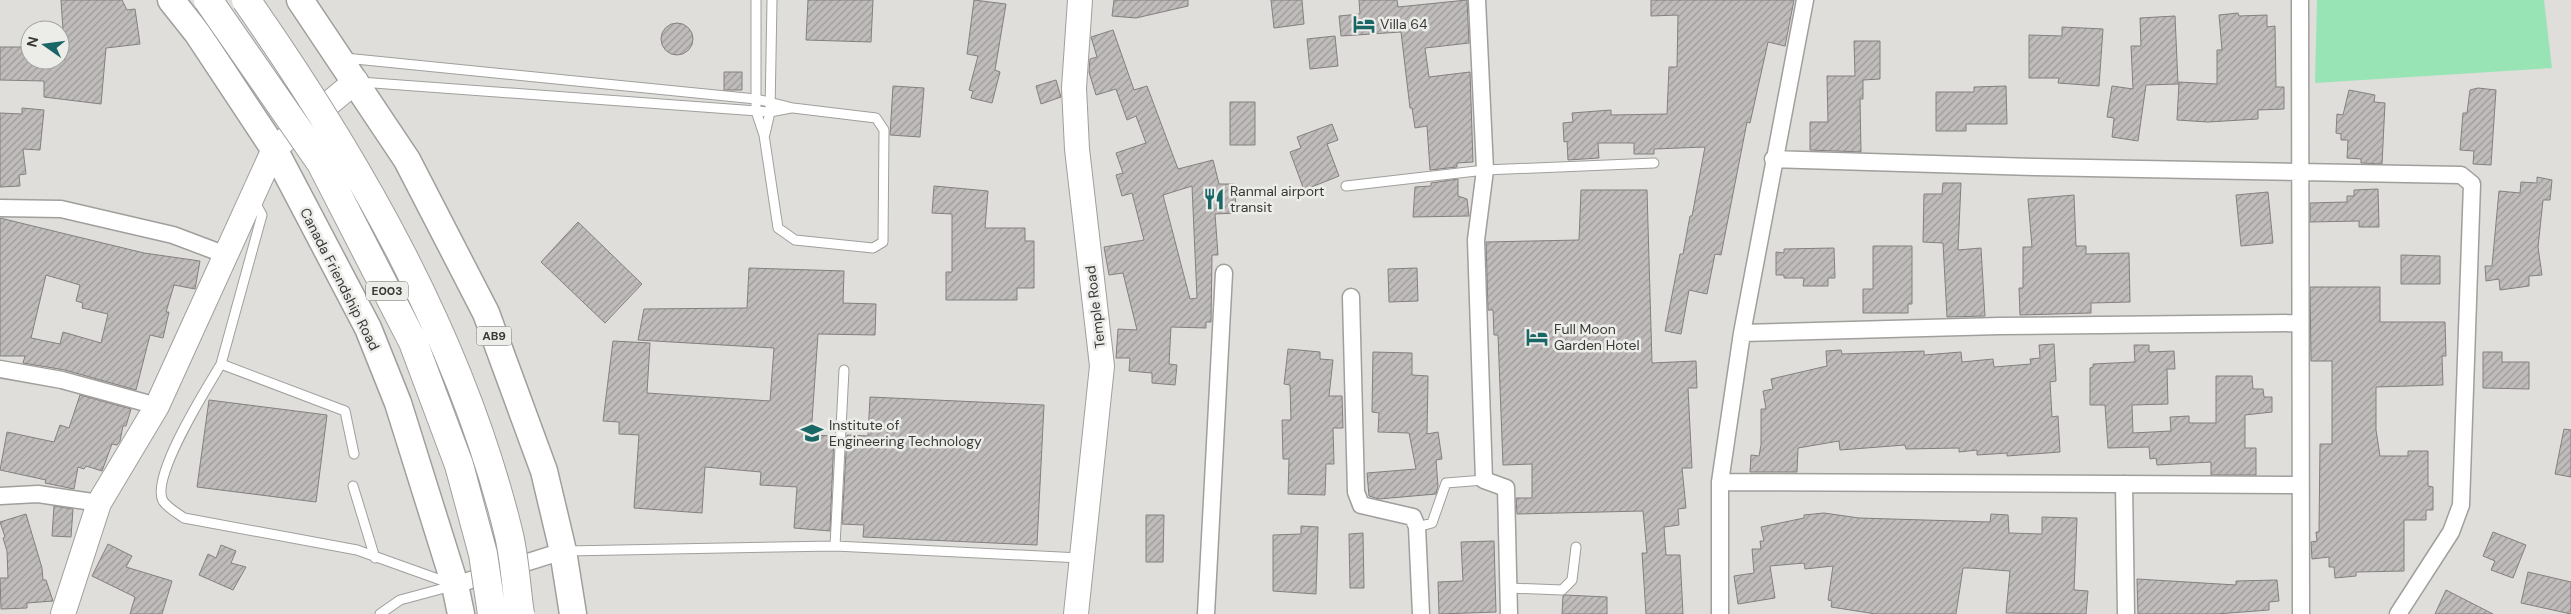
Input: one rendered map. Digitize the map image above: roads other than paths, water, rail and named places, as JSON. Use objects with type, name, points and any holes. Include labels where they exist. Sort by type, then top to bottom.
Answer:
[{"type":"highway","name":"E003","points":[[208,0],[321,163],[413,342],[459,465],[484,554],[492,614]]},
{"type":"highway","name":"E003","points":[[245,0],[292,66],[359,173],[443,339],[475,420],[510,537],[520,614]]},
{"type":"main road","name":"Canada Friendship Road","points":[[171,0],[198,34],[274,149],[368,328],[398,403],[455,585],[461,614]]},
{"type":"main road","name":"AB9","points":[[300,0],[340,57],[407,160],[486,313],[544,471],[563,551],[573,614]]},
{"type":"street","points":[[198,34],[245,0]]},
{"type":"street","name":"Temple Road","points":[[1076,614],[1102,366],[1077,149],[1074,88],[1080,0]]},
{"type":"street","points":[[1478,0],[1485,170],[1476,240],[1484,480],[1506,488],[1509,614]]},
{"type":"street","points":[[1720,614],[1720,482],[1742,333],[1773,159],[1805,0]]},
{"type":"street","points":[[2300,0],[2301,614]]},
{"type":"street","points":[[63,614],[99,503],[157,406],[274,149],[356,82]]},
{"type":"street","points":[[1773,159],[2462,175],[2472,184],[2461,505],[2451,532],[2398,614]]},
{"type":"street","points":[[0,208],[61,209],[173,235],[226,255]]},
{"type":"street","points":[[1206,614],[1224,273]]},
{"type":"street","points":[[1351,297],[1356,492],[1361,505],[1413,517],[1417,527],[1420,614]]},
{"type":"street","points":[[1742,333],[1998,326],[2300,323]]},
{"type":"street","points":[[0,369],[62,380],[157,406]]},
{"type":"street","points":[[1720,482],[2300,485]]},
{"type":"street","points":[[2124,484],[2126,614]]},
{"type":"street","points":[[0,496],[38,494],[99,503]]},
{"type":"street","points":[[455,585],[563,551]]},
{"type":"lane","points":[[340,57],[756,99],[793,108],[876,118],[884,130],[883,242],[873,248],[795,240],[778,228],[764,135],[756,111],[756,99],[756,0]]},
{"type":"lane","points":[[764,135],[770,112],[772,0]]},
{"type":"lane","points":[[356,82],[770,112],[793,108]]},
{"type":"lane","points":[[1346,186],[1485,170],[1654,163]]},
{"type":"lane","points":[[251,196],[262,215],[221,364],[176,444],[160,486],[163,500],[184,518],[357,550],[455,585]]},
{"type":"lane","points":[[221,364],[345,411],[354,454]]},
{"type":"lane","points":[[835,546],[844,370]]},
{"type":"lane","points":[[1417,527],[1432,523],[1446,483],[1484,480]]},
{"type":"lane","points":[[353,486],[375,558]]},
{"type":"lane","points":[[563,551],[835,546],[1082,558]]},
{"type":"lane","points":[[1509,588],[1562,590],[1572,580],[1576,546]]},
{"type":"lane","points":[[380,614],[400,600],[455,585]]},
{"type":"place","name":"Villa 64","points":[[1364,24]]},
{"type":"place","name":"Ranmal airport transit","points":[[1214,199]]},
{"type":"place","name":"Full Moon Garden Hotel","points":[[1537,337]]},
{"type":"place","name":"Institute of Engineering Technology","points":[[812,433]]}]
